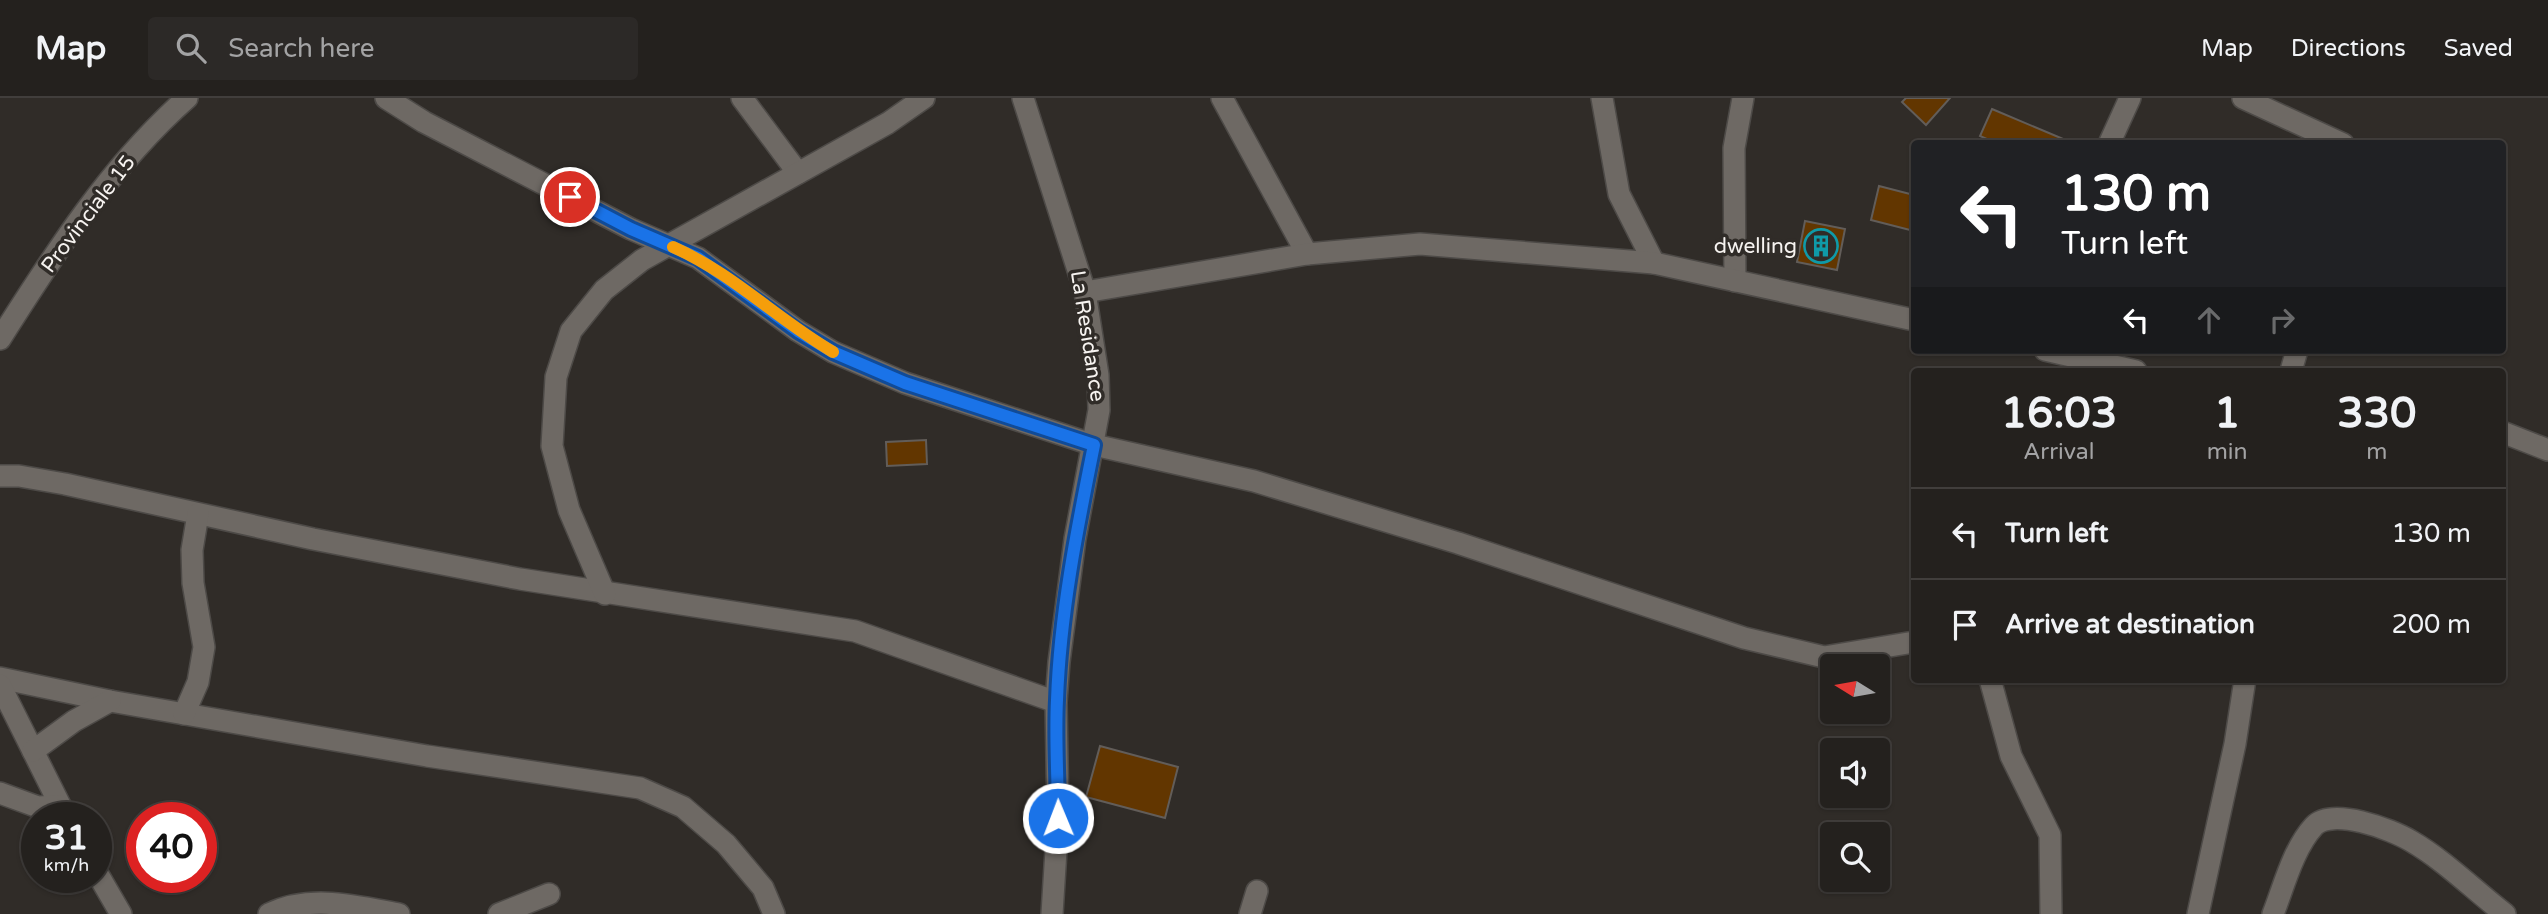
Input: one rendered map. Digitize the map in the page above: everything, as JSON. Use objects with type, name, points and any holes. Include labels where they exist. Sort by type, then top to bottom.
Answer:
[{"type":"street","name":"Provinciale 15","points":[[0,339],[77,222],[144,141],[187,98]]},
{"type":"street","points":[[386,98],[424,122],[698,258],[798,331],[833,352],[905,383],[1094,445],[1254,481],[1458,543],[1744,638],[1824,657],[1911,642]]},
{"type":"street","points":[[742,98],[798,173]]},
{"type":"street","points":[[605,594],[569,510],[552,446],[556,377],[571,331],[604,290],[642,260],[888,123],[924,98]]},
{"type":"street","name":"La Residance","points":[[1023,98],[1085,292],[1098,375],[1100,410],[1075,539],[1056,702],[1058,818],[1052,914]]},
{"type":"street","points":[[1222,98],[1307,254]]},
{"type":"street","points":[[1602,98],[1619,194],[1654,263]]},
{"type":"street","points":[[1735,281],[1734,148],[1743,98]]},
{"type":"street","points":[[2111,140],[2130,98]]},
{"type":"street","points":[[2243,98],[2334,140]]},
{"type":"street","points":[[1085,292],[1307,254],[1420,244],[1654,263],[1911,319]]},
{"type":"street","points":[[2062,354],[2123,368]]},
{"type":"street","points":[[2506,434],[2548,450]]},
{"type":"street","points":[[0,477],[19,476],[65,484],[313,539],[605,594],[855,631],[1056,702]]},
{"type":"street","points":[[184,713],[198,682],[204,647],[191,550],[198,514]]},
{"type":"street","points":[[0,678],[110,701],[427,756],[640,788],[683,807],[726,844],[763,888],[774,914]]},
{"type":"street","points":[[1991,683],[2011,756],[2050,835],[2050,914]]},
{"type":"street","points":[[2198,914],[2235,744],[2244,683]]},
{"type":"street","points":[[0,685],[58,802]]},
{"type":"street","points":[[33,751],[74,721],[110,701]]},
{"type":"street","points":[[0,793],[24,802]]},
{"type":"street","points":[[2273,914],[2292,865],[2315,824],[2330,818],[2344,817],[2410,840],[2505,914]]},
{"type":"street","points":[[1250,914],[1257,891]]},
{"type":"street","points":[[109,893],[121,914]]},
{"type":"street","points":[[499,914],[549,894]]},
{"type":"street","points":[[269,914],[301,903],[344,904],[399,914]]},
{"type":"building","points":[[1906,98],[1950,98],[1926,125],[1902,102]]},
{"type":"building","points":[[1992,109],[2066,140],[1989,140],[1980,136]]},
{"type":"building","points":[[1879,186],[1911,194],[1910,230],[1871,220]]},
{"type":"building","name":"dwelling","points":[[1805,221],[1845,229],[1837,270],[1797,262]]},
{"type":"building","points":[[926,440],[927,464],[887,466],[886,442]]},
{"type":"building","points":[[1100,746],[1178,767],[1165,818],[1086,797]]},
{"type":"slow traffic","points":[[673,247],[698,258],[723,274],[798,331],[833,352]]},
{"type":"place","name":"dwelling","points":[[1821,246]]},
{"type":"route","points":[[570,197],[631,229],[698,258],[798,331],[833,352],[905,383],[944,393],[1094,445],[1075,539],[1063,620],[1056,702],[1058,818]]}]
